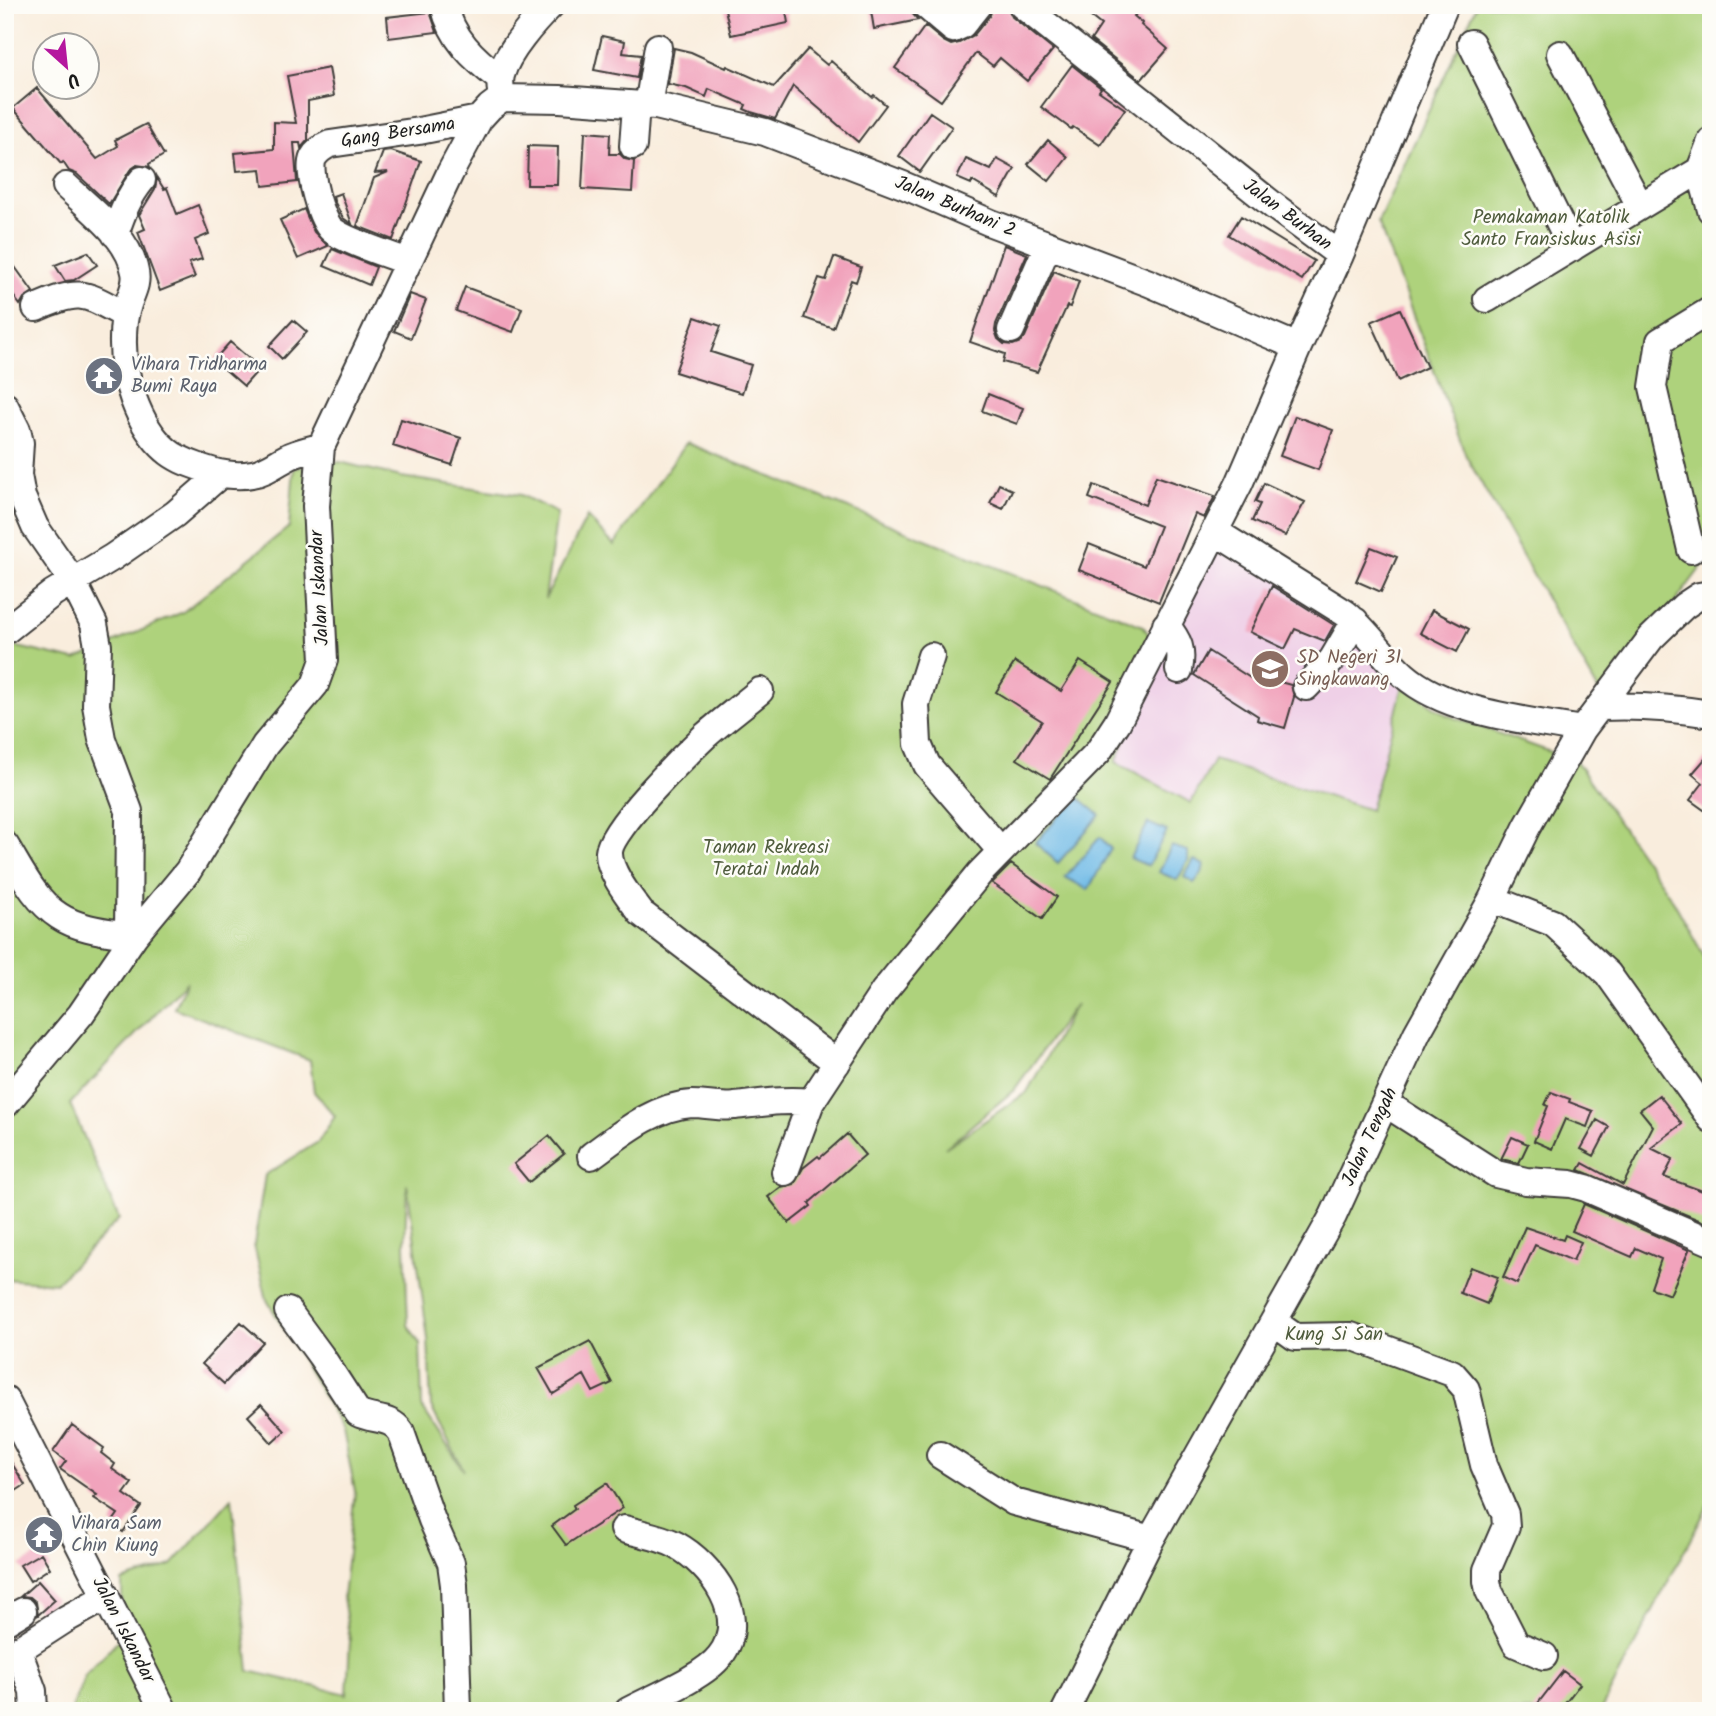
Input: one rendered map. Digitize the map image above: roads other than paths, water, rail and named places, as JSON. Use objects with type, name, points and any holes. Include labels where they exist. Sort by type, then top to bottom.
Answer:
[{"type":"street","points":[[444,5],[447,20],[463,48],[501,89]]},
{"type":"street","points":[[501,89],[508,60],[528,30],[551,5]]},
{"type":"street","points":[[925,5],[953,29],[962,25],[978,5]]},
{"type":"street","name":"Jalan Burhan","points":[[1033,8],[1274,206],[1340,255],[1442,6]]},
{"type":"street","points":[[1471,43],[1572,248]]},
{"type":"street","points":[[633,146],[658,47]]},
{"type":"street","points":[[1560,54],[1640,206]]},
{"type":"street","name":"Jalan Burhani 2","points":[[501,89],[560,99],[642,105],[719,120],[800,144],[1149,283],[1298,347]]},
{"type":"street","name":"Jalan Iskandar","points":[[5,1105],[81,1014],[131,936],[188,871],[265,745],[315,685],[324,660],[316,506],[321,447],[479,119],[501,89]]},
{"type":"street","name":"Gang Bersama","points":[[408,262],[343,236],[330,228],[316,194],[313,159],[323,147],[330,144],[479,119]]},
{"type":"street","points":[[1711,141],[1700,170],[1711,210]]},
{"type":"street","points":[[1487,299],[1700,170]]},
{"type":"street","points":[[115,234],[128,201],[142,180]]},
{"type":"street","points":[[66,186],[115,234],[130,255],[136,283],[125,315],[122,337],[124,369],[132,396],[144,421],[166,450],[185,462],[221,474],[251,474],[268,469],[291,456],[321,447]]},
{"type":"street","points":[[1011,330],[1048,244]]},
{"type":"street","points":[[785,1172],[811,1102],[884,991],[1000,851],[1098,752],[1117,723],[1239,484],[1340,255]]},
{"type":"street","points":[[36,308],[63,296],[83,295],[125,315]]},
{"type":"street","points":[[1691,550],[1653,387],[1660,341],[1711,310]]},
{"type":"street","points":[[5,406],[17,430],[20,443],[18,475],[22,497],[35,527],[72,580],[94,624],[98,646],[96,705],[102,739],[129,811],[131,936],[90,928],[59,916],[29,884],[5,845]]},
{"type":"street","points":[[5,631],[72,580],[113,557],[175,514],[221,474]]},
{"type":"street","points":[[1213,531],[1363,627],[1413,683],[1476,711],[1583,730]]},
{"type":"street","name":"Jalan Tengah","points":[[1065,1711],[1151,1539],[1333,1216],[1417,1033],[1492,899],[1527,827],[1583,730],[1651,638],[1684,606],[1699,596],[1711,594]]},
{"type":"street","points":[[1306,687],[1332,660],[1355,621]]},
{"type":"street","points":[[1166,625],[1181,648],[1179,670]]},
{"type":"street","points":[[931,656],[916,704],[918,744],[927,765],[1000,851]]},
{"type":"street","points":[[760,691],[705,736],[646,798],[614,838],[609,850],[610,861],[622,886],[641,913],[837,1063]]},
{"type":"street","points":[[1601,707],[1659,706],[1711,714]]},
{"type":"street","points":[[1492,899],[1553,923],[1608,974],[1711,1119]]},
{"type":"street","points":[[591,1156],[632,1126],[667,1110],[689,1104],[732,1107],[786,1099],[811,1102]]},
{"type":"street","points":[[1385,1103],[1496,1174],[1526,1181],[1571,1184],[1586,1188],[1711,1242]]},
{"type":"street","points":[[288,1311],[358,1413],[367,1418],[393,1423],[401,1432],[432,1520],[451,1563],[458,1711]]},
{"type":"street","points":[[1274,1322],[1295,1337],[1306,1339],[1351,1336],[1371,1342],[1452,1373],[1459,1379],[1466,1389],[1484,1465],[1505,1514],[1503,1536],[1487,1570],[1489,1591],[1516,1644],[1544,1656]]},
{"type":"street","name":"Jalan Iskandar","points":[[5,1399],[164,1711]]},
{"type":"street","points":[[940,1455],[1014,1502],[1151,1539]]},
{"type":"street","points":[[624,1529],[673,1543],[692,1555],[713,1577],[732,1619],[730,1636],[722,1654],[714,1663],[628,1711]]},
{"type":"street","points":[[34,1711],[33,1691],[12,1642],[66,1619],[106,1597]]},
{"type":"water","points":[[1077,796],[1100,815],[1058,863],[1035,843]]},
{"type":"water","points":[[1148,823],[1167,831],[1148,866],[1130,858]]},
{"type":"water","points":[[1100,837],[1111,849],[1088,890],[1065,877]]},
{"type":"water","points":[[1171,846],[1188,851],[1188,861],[1177,880],[1159,872]]},
{"type":"water","points":[[1194,860],[1204,865],[1202,873],[1194,883],[1184,877]]},
{"type":"place","name":"Vihara Tridharma Bumi Raya","points":[[104,376]]},
{"type":"place","name":"SD Negeri 31 Singkawang","points":[[1270,669]]},
{"type":"place","name":"Vihara Sam Chin Kiung","points":[[44,1535]]},
{"type":"park label","name":"Pemakaman Katolik Santo Fransiskus Asisi","points":[[1551,229]]},
{"type":"park label","name":"Taman Rekreasi Teratai Indah","points":[[766,859]]},
{"type":"park label","name":"Kung Si San","points":[[1334,1335]]}]
